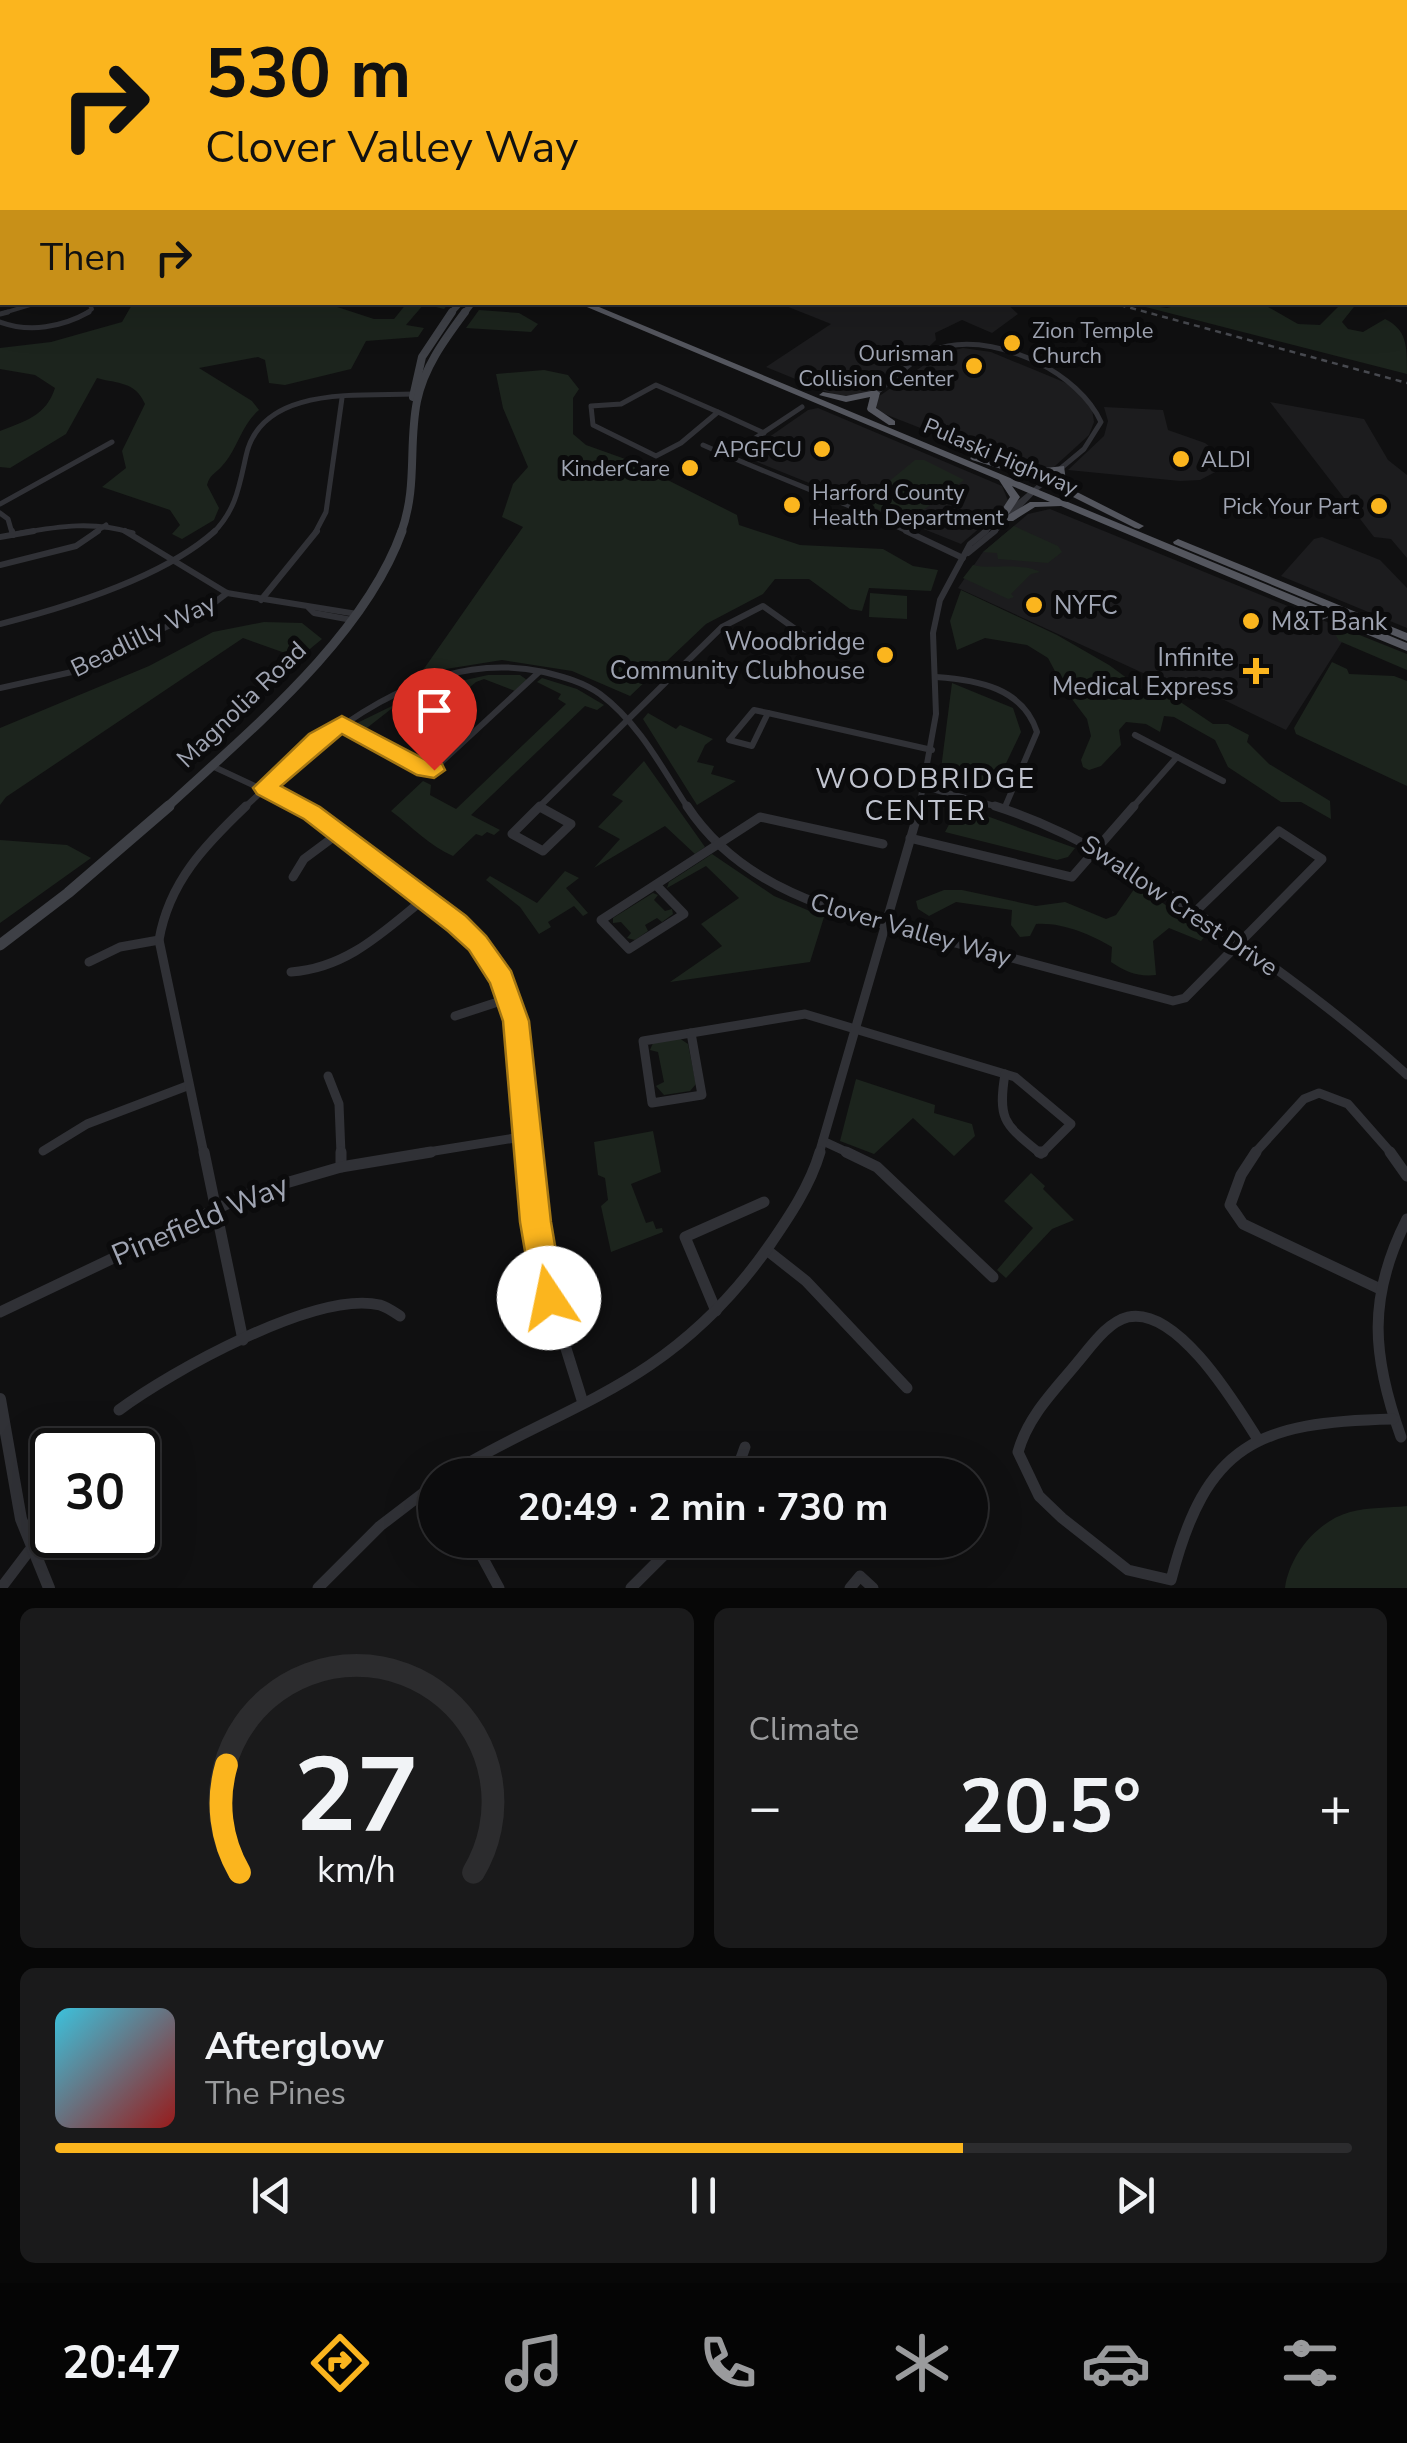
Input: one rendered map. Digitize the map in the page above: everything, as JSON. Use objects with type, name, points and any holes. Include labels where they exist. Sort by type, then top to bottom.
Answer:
[{"type":"highway","name":"Pulaski Highway","points":[[586,305],[992,474],[1037,488]]},
{"type":"highway","name":"Pulaski Highway","points":[[605,305],[975,458],[1407,646]]},
{"type":"highway","points":[[788,389],[802,399],[802,407],[838,410]]},
{"type":"highway","points":[[823,395],[853,399],[876,393]]},
{"type":"highway","points":[[876,393],[870,409],[892,424]]},
{"type":"highway","points":[[975,458],[1024,473],[1062,468],[1061,482],[1068,491],[1136,529]]},
{"type":"highway","points":[[992,474],[1014,493],[1006,516]]},
{"type":"highway","points":[[1006,516],[1033,504],[1049,503],[1136,529]]},
{"type":"highway","name":"Pulaski Highway","points":[[1136,529],[1269,590]]},
{"type":"highway","points":[[1269,590],[1353,614],[1407,636]]},
{"type":"highway","points":[[1269,590],[1286,600],[1295,617]]},
{"type":"highway","points":[[1295,617],[1299,609],[1312,602]]},
{"type":"highway","points":[[1295,617],[1316,616],[1364,628]]},
{"type":"main road","name":"Magnolia Road","points":[[416,432],[413,394],[420,358],[458,305]]},
{"type":"main road","name":"Magnolia Road","points":[[0,944],[115,854],[212,766],[307,674],[354,617],[384,573],[408,516],[416,402],[430,360],[470,305]]},
{"type":"street","points":[[0,314],[30,305]]},
{"type":"street","points":[[0,322],[17,327],[53,326],[88,314],[90,305]]},
{"type":"street","points":[[956,336],[960,344]]},
{"type":"street","points":[[475,1458],[642,1371],[716,1312],[768,1251],[803,1193],[823,1141],[925,787],[932,750],[936,614],[946,586],[966,555],[1088,445],[1100,428],[1100,412],[1090,396],[1050,371],[987,348],[960,344],[930,354],[876,393]]},
{"type":"street","points":[[718,412],[699,424],[689,437],[656,456],[598,430],[591,423],[590,406],[624,403],[656,385],[718,412],[764,433]]},
{"type":"street","points":[[0,624],[76,602],[202,542],[228,518],[254,430],[287,407],[342,398],[413,394]]},
{"type":"street","points":[[261,600],[318,529],[326,512],[342,398]]},
{"type":"street","points":[[728,456],[802,407]]},
{"type":"street","points":[[0,504],[112,442]]},
{"type":"street","points":[[703,444],[966,555]]},
{"type":"street","points":[[0,512],[8,519],[12,534]]},
{"type":"street","points":[[0,537],[76,524],[106,525],[132,533],[227,593],[309,608],[314,613],[354,617]]},
{"type":"street","points":[[0,566],[76,546],[106,525]]},
{"type":"street","name":"Beadlilly Way","points":[[0,688],[72,672],[210,606],[227,593]]},
{"type":"street","points":[[540,807],[571,824],[544,852],[512,834],[713,632],[763,606],[822,648]]},
{"type":"street","points":[[804,636],[816,636]]},
{"type":"street","name":"Clover Valley Way","points":[[243,1340],[158,940],[166,902],[179,877],[317,740],[392,696],[436,678],[478,670],[538,672],[588,686],[628,718],[688,813],[717,845],[758,876],[799,897],[886,925],[1172,1001],[1185,998],[1239,942]]},
{"type":"street","points":[[342,724],[425,770],[434,770],[538,672]]},
{"type":"street","points":[[936,677],[972,681],[1020,704],[1030,713],[1037,732],[1005,807]]},
{"type":"street","points":[[768,713],[752,746],[728,740],[754,710],[768,713],[932,750]]},
{"type":"street","points":[[1135,736],[1223,781]]},
{"type":"street","points":[[910,838],[1066,877],[1076,875],[1177,757]]},
{"type":"street","points":[[212,766],[299,804],[478,943],[510,998],[518,1038],[544,1278],[583,1403]]},
{"type":"street","name":"Swallow Crest Drive","points":[[925,787],[1005,807],[1100,848],[1348,1022],[1407,1075]]},
{"type":"street","points":[[656,885],[684,914],[629,949],[601,920],[760,816],[883,844]]},
{"type":"street","points":[[1195,912],[1279,831],[1322,858],[1239,942]]},
{"type":"street","points":[[293,877],[304,859],[339,833]]},
{"type":"street","points":[[291,972],[311,972],[351,956],[424,898]]},
{"type":"street","points":[[90,962],[120,947],[158,940]]},
{"type":"street","points":[[456,1016],[510,998]]},
{"type":"street","points":[[691,1033],[702,1095],[652,1103],[643,1042],[691,1033],[805,1014],[1005,1072],[1071,1124],[1042,1154],[1001,1119],[999,1107],[1005,1072]]},
{"type":"street","points":[[328,1076],[339,1104],[341,1166]]},
{"type":"street","points":[[43,1151],[87,1124],[187,1086]]},
{"type":"street","points":[[1378,1288],[1243,1224],[1232,1213],[1233,1189],[1246,1164],[1304,1099],[1316,1092],[1331,1094],[1352,1107],[1407,1176]]},
{"type":"street","name":"Pinefield Way","points":[[0,1312],[215,1206],[341,1166],[527,1136]]},
{"type":"street","points":[[823,1141],[877,1167],[993,1277]]},
{"type":"street","points":[[716,1312],[684,1237],[764,1202]]},
{"type":"street","points":[[1400,1437],[1376,1347],[1378,1288],[1386,1258],[1407,1218]]},
{"type":"street","points":[[768,1251],[806,1280],[907,1388]]},
{"type":"street","points":[[119,1410],[165,1376],[243,1340],[324,1310],[379,1305],[400,1316]]},
{"type":"street","points":[[1257,1438],[1234,1402],[1182,1339],[1144,1316],[1122,1320],[1094,1345],[1027,1426],[1018,1452],[1039,1496],[1128,1570],[1171,1580],[1176,1553],[1202,1490],[1227,1460],[1257,1438],[1295,1424],[1393,1419]]},
{"type":"street","points":[[0,1399],[15,1505],[29,1551],[48,1588]]},
{"type":"street","points":[[741,1458],[745,1447]]},
{"type":"street","points":[[318,1588],[380,1526],[418,1497]]},
{"type":"street","points":[[1,1588],[29,1551]]},
{"type":"street","points":[[483,1558],[499,1588]]},
{"type":"street","points":[[631,1588],[660,1558]]},
{"type":"street","points":[[850,1588],[860,1576],[874,1588]]},
{"type":"shaded area","points":[[132,305],[331,305],[374,319],[394,319],[405,305],[423,305],[406,325],[424,328],[418,337],[366,341],[351,369],[285,385],[269,383],[265,360],[258,357],[199,368],[252,401],[259,410],[208,481],[219,508],[214,520],[182,539],[172,534],[180,525],[170,510],[102,487],[126,468],[122,451],[145,404],[136,391],[125,385],[97,378],[66,434],[10,468],[0,467],[0,431],[40,411],[55,388],[35,375],[0,369],[0,348],[51,342],[122,322]]},
{"type":"shaded area","points":[[1008,305],[1018,314],[992,333],[962,320],[935,333],[936,340],[919,356],[869,393],[855,397],[837,396],[766,367],[831,324],[786,306]]},
{"type":"shaded area","points":[[1138,305],[1265,305],[1298,324],[1320,325],[1340,305],[1355,305],[1342,322],[1348,329],[1363,332],[1385,319],[1392,323],[1404,340],[1407,374]]},
{"type":"shaded area","points":[[479,310],[519,313],[538,324],[531,332],[466,328]]},
{"type":"shaded area","points":[[963,348],[991,352],[1071,385],[1092,409],[1094,422],[1089,435],[1054,467],[1030,471],[877,411],[875,399],[940,354]]},
{"type":"shaded area","points":[[544,370],[568,375],[579,389],[573,398],[573,434],[586,445],[628,460],[737,515],[739,525],[800,545],[883,549],[913,566],[938,570],[931,591],[869,588],[862,611],[850,609],[809,579],[775,579],[763,594],[706,624],[630,696],[572,671],[502,660],[421,673],[523,527],[502,517],[513,484],[528,467],[503,408],[496,374]]},
{"type":"shaded area","name":"Pick Your Part","points":[[1270,402],[1364,419],[1388,460],[1407,475],[1407,558],[1391,539],[1374,537]]},
{"type":"shaded area","points":[[1104,407],[1163,410],[1168,430],[1205,443],[1224,458],[1221,469],[1200,480],[1180,481],[1068,470],[1104,436],[1108,421]]},
{"type":"shaded area","points":[[818,408],[1002,486],[1009,503],[961,544],[742,456],[808,410]]},
{"type":"shaded area","points":[[915,460],[924,460],[964,480],[907,522],[863,503]]},
{"type":"shaded area","points":[[1050,509],[1349,631],[1286,730],[1187,682],[1156,679],[958,588],[983,552],[1028,514]]},
{"type":"shaded area","points":[[1014,526],[1058,546],[1062,552],[1048,563],[998,559],[997,553],[983,552]]},
{"type":"shaded area","points":[[1322,537],[1380,560],[1407,588],[1407,628],[1281,576],[1314,539]]},
{"type":"shaded area","points":[[973,565],[1026,567],[1040,572],[1031,574],[1011,594],[1014,597],[1008,599],[963,578]]},
{"type":"shaded area","points":[[961,590],[1057,635],[1150,695],[1176,699],[1213,724],[1228,724],[1249,735],[1247,742],[1269,764],[1330,801],[1331,819],[1301,802],[1281,802],[1228,767],[1215,740],[1174,717],[1164,716],[1160,732],[1146,724],[1126,722],[1119,730],[1121,745],[1101,766],[1089,770],[1083,767],[1081,760],[1091,736],[1087,719],[1048,658],[1027,645],[985,638],[957,650],[950,621]]},
{"type":"shaded area","points":[[870,593],[907,596],[907,619],[869,617]]},
{"type":"shaded area","points":[[264,622],[302,623],[322,639],[299,658],[243,638],[6,797],[0,805],[0,728],[149,666],[213,632]]},
{"type":"shaded area","points":[[1352,632],[1407,654],[1407,670],[1339,641],[1335,634]]},
{"type":"shaded area","points":[[1332,662],[1349,674],[1394,676],[1407,681],[1407,786],[1296,734],[1294,728]]},
{"type":"shaded area","points":[[488,675],[520,675],[527,680],[515,691],[484,679],[476,682],[428,722],[395,706],[363,731],[355,724],[429,688]]},
{"type":"shaded area","points":[[542,678],[577,689],[604,705],[597,710],[585,706],[471,815],[500,830],[494,835],[476,834],[453,856],[391,811],[423,781],[431,785],[430,795],[456,809],[566,704],[558,699],[561,694],[537,682]]},
{"type":"shaded area","points":[[952,683],[1013,708],[1021,732],[998,780],[942,781],[940,777]]},
{"type":"shaded area","points":[[648,713],[676,729],[680,725],[713,739],[705,745],[697,762],[714,766],[711,774],[736,781],[697,805],[643,719]]},
{"type":"shaded area","points":[[644,761],[705,847],[695,854],[665,826],[594,868],[620,839],[598,827],[623,801],[612,795]]},
{"type":"shaded area","points":[[959,806],[1075,848],[1068,857],[1057,860],[945,832]]},
{"type":"shaded area","points":[[0,840],[67,845],[91,858],[0,923]]},
{"type":"shaded area","points":[[712,854],[774,896],[824,917],[810,962],[670,982],[722,946],[701,924],[739,898],[706,866],[667,888],[669,882]]},
{"type":"shaded area","points":[[565,871],[579,878],[566,888],[588,913],[583,916],[574,906],[548,922],[551,927],[539,934],[520,907],[486,880],[490,876],[537,903]]},
{"type":"shaded area","points":[[1137,885],[1207,934],[1201,941],[1169,928],[1153,941],[1156,975],[1122,969],[1111,962],[1112,947],[1065,927],[1036,924],[1030,936],[1020,937],[1011,925],[1012,910],[956,902],[929,916],[918,909],[916,901],[944,890],[962,890],[1036,906],[1065,902],[1106,919],[1116,915]]},
{"type":"shaded area","points":[[653,893],[658,895],[654,900],[665,911],[672,909],[673,914],[662,922],[657,918],[645,925],[648,931],[635,940],[627,938],[631,933],[621,922],[613,923],[613,918]]},
{"type":"shaded area","points":[[679,1038],[688,1044],[696,1084],[690,1091],[664,1095],[656,1086],[664,1082],[658,1052],[650,1050],[653,1043]]},
{"type":"shaded area","points":[[856,1079],[935,1105],[934,1113],[972,1124],[975,1136],[954,1156],[913,1118],[874,1154],[840,1141]]},
{"type":"shaded area","points":[[653,1131],[661,1172],[631,1184],[646,1223],[653,1221],[656,1229],[662,1228],[663,1232],[611,1252],[601,1206],[608,1200],[605,1178],[598,1175],[594,1142]]},
{"type":"shaded area","points":[[1031,1173],[1074,1220],[1052,1229],[1006,1278],[997,1270],[1033,1228],[1004,1201]]},
{"type":"shaded area","points":[[1407,1506],[1407,1588],[1285,1588],[1299,1552],[1326,1523],[1357,1510]]},
{"type":"railway","points":[[1120,305],[1407,383]]},
{"type":"place","name":"Zion Temple Church","points":[[1012,343]]},
{"type":"place","name":"Ourisman Collision Center","points":[[974,366]]},
{"type":"place","name":"APGFCU","points":[[822,449]]},
{"type":"place","name":"ALDI","points":[[1181,459]]},
{"type":"place","name":"KinderCare","points":[[690,468]]},
{"type":"place","name":"Harford County Health Department","points":[[792,505]]},
{"type":"place","name":"Pick Your Part","points":[[1379,506]]},
{"type":"place","name":"NYFC","points":[[1034,605]]},
{"type":"place","name":"M&T Bank","points":[[1251,621]]},
{"type":"place","name":"Woodbridge Community Clubhouse","points":[[885,655]]},
{"type":"place","name":"Infinite Medical Express","points":[[1256,671]]},
{"type":"district","name":"WOODBRIDGE CENTER","points":[[926,794]]},
{"type":"route","points":[[434,770],[425,770],[342,724],[317,740],[265,788],[312,813],[467,932],[502,979],[516,1021],[536,1222],[549,1298]]}]
